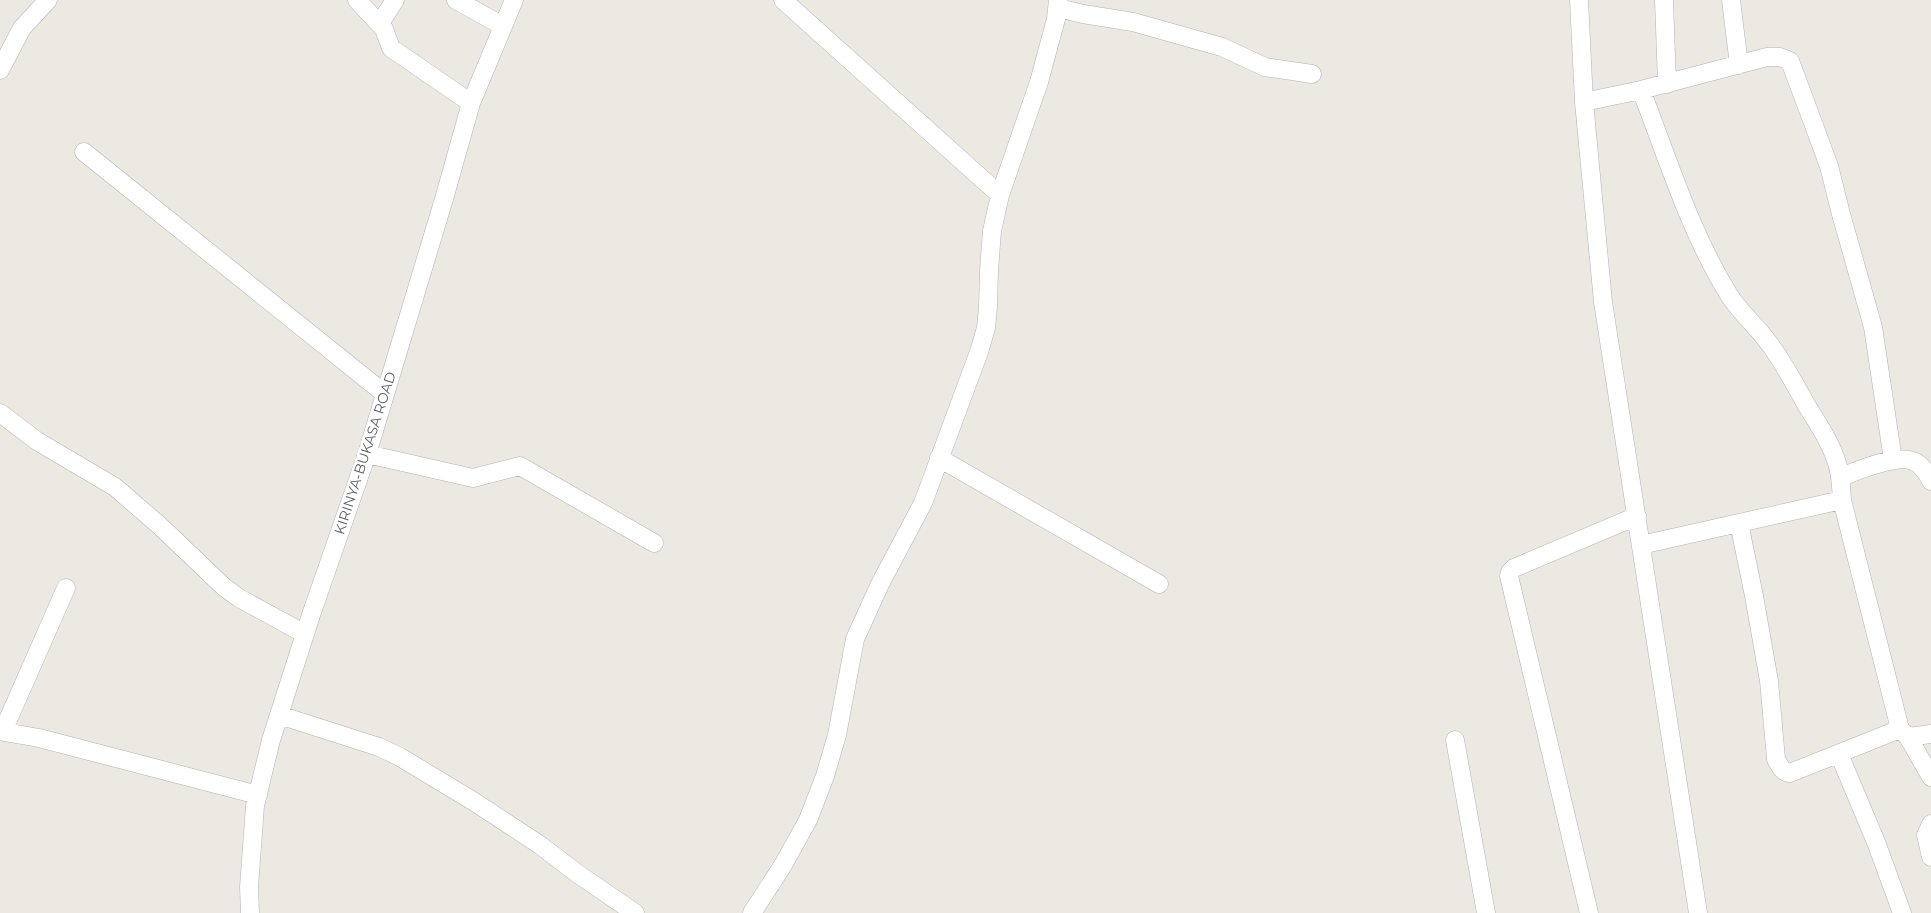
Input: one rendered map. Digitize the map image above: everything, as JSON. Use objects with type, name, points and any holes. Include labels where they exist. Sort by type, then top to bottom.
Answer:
[{"type":"street","points":[[0,70],[22,28],[48,0]]},
{"type":"street","points":[[357,0],[380,23],[384,29],[389,46],[394,51],[471,103]]},
{"type":"street","points":[[380,23],[395,0]]},
{"type":"street","points":[[456,0],[503,26]]},
{"type":"street","name":"KIRINYA-BUKASA ROAD","points":[[250,913],[249,887],[256,806],[271,740],[367,454],[471,103],[514,0]]},
{"type":"street","points":[[783,0],[1000,196]]},
{"type":"street","points":[[1578,0],[1584,102],[1603,302],[1698,913]]},
{"type":"street","points":[[1664,0],[1667,84]]},
{"type":"street","points":[[1731,0],[1739,64]]},
{"type":"street","points":[[752,913],[783,866],[808,820],[837,736],[855,639],[880,584],[923,503],[979,352],[986,328],[990,250],[1000,196],[1039,82],[1058,4],[1082,14],[1132,22],[1222,47],[1265,66],[1312,74]]},
{"type":"street","points":[[1584,102],[1667,84],[1767,57],[1780,57],[1790,62],[1829,166],[1840,214],[1873,327],[1893,460]]},
{"type":"street","points":[[1641,90],[1691,220],[1729,295],[1744,316],[1765,337],[1785,367],[1836,460],[1841,477],[1842,500],[1904,733],[1931,777]]},
{"type":"street","points":[[84,152],[385,394]]},
{"type":"street","points":[[0,413],[37,441],[115,487],[160,526],[224,588],[305,634]]},
{"type":"street","points":[[367,454],[472,478],[520,466],[654,543]]},
{"type":"street","points":[[939,458],[1158,584]]},
{"type":"street","points":[[1841,477],[1893,460],[1912,460],[1925,470],[1931,481]]},
{"type":"street","points":[[1641,545],[1842,500]]},
{"type":"street","points":[[1589,913],[1509,576],[1514,568],[1637,516]]},
{"type":"street","points":[[1739,523],[1769,681],[1776,759],[1779,766],[1789,773],[1839,754],[1904,733],[1931,734]]},
{"type":"street","points":[[66,588],[1,731],[39,738],[258,795]]},
{"type":"street","points":[[279,715],[379,747],[400,757],[540,845],[635,913]]},
{"type":"street","points":[[1455,740],[1486,913]]},
{"type":"street","points":[[1839,754],[1876,842],[1902,913]]},
{"type":"street","points":[[1931,824],[1926,835],[1931,857]]}]
